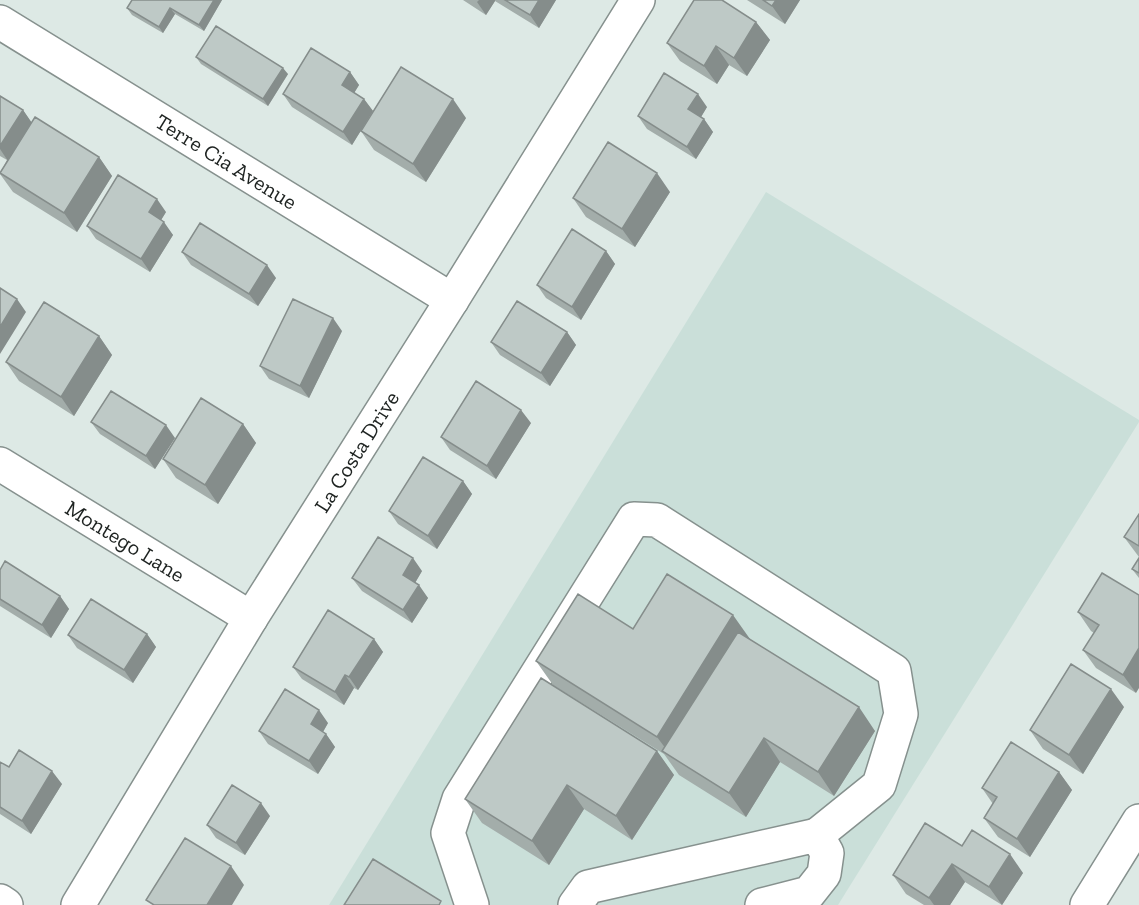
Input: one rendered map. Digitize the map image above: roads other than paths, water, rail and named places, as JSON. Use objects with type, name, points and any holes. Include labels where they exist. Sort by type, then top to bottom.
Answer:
[{"type":"street","name":"La Costa Drive","points":[[78,905],[251,618],[638,0]]},
{"type":"street","name":"Terre Cia Avenue","points":[[0,22],[452,300]]},
{"type":"street","name":"Montego Lane","points":[[0,464],[251,618]]},
{"type":"street","points":[[472,905],[448,833],[459,799],[634,519],[657,520],[894,671],[901,714],[879,785],[817,834],[588,887],[575,905]]},
{"type":"street","points":[[1087,905],[1139,821]]},
{"type":"street","points":[[777,903],[809,893],[824,874],[827,853],[817,834]]},
{"type":"street","points":[[0,901],[6,905]]}]
